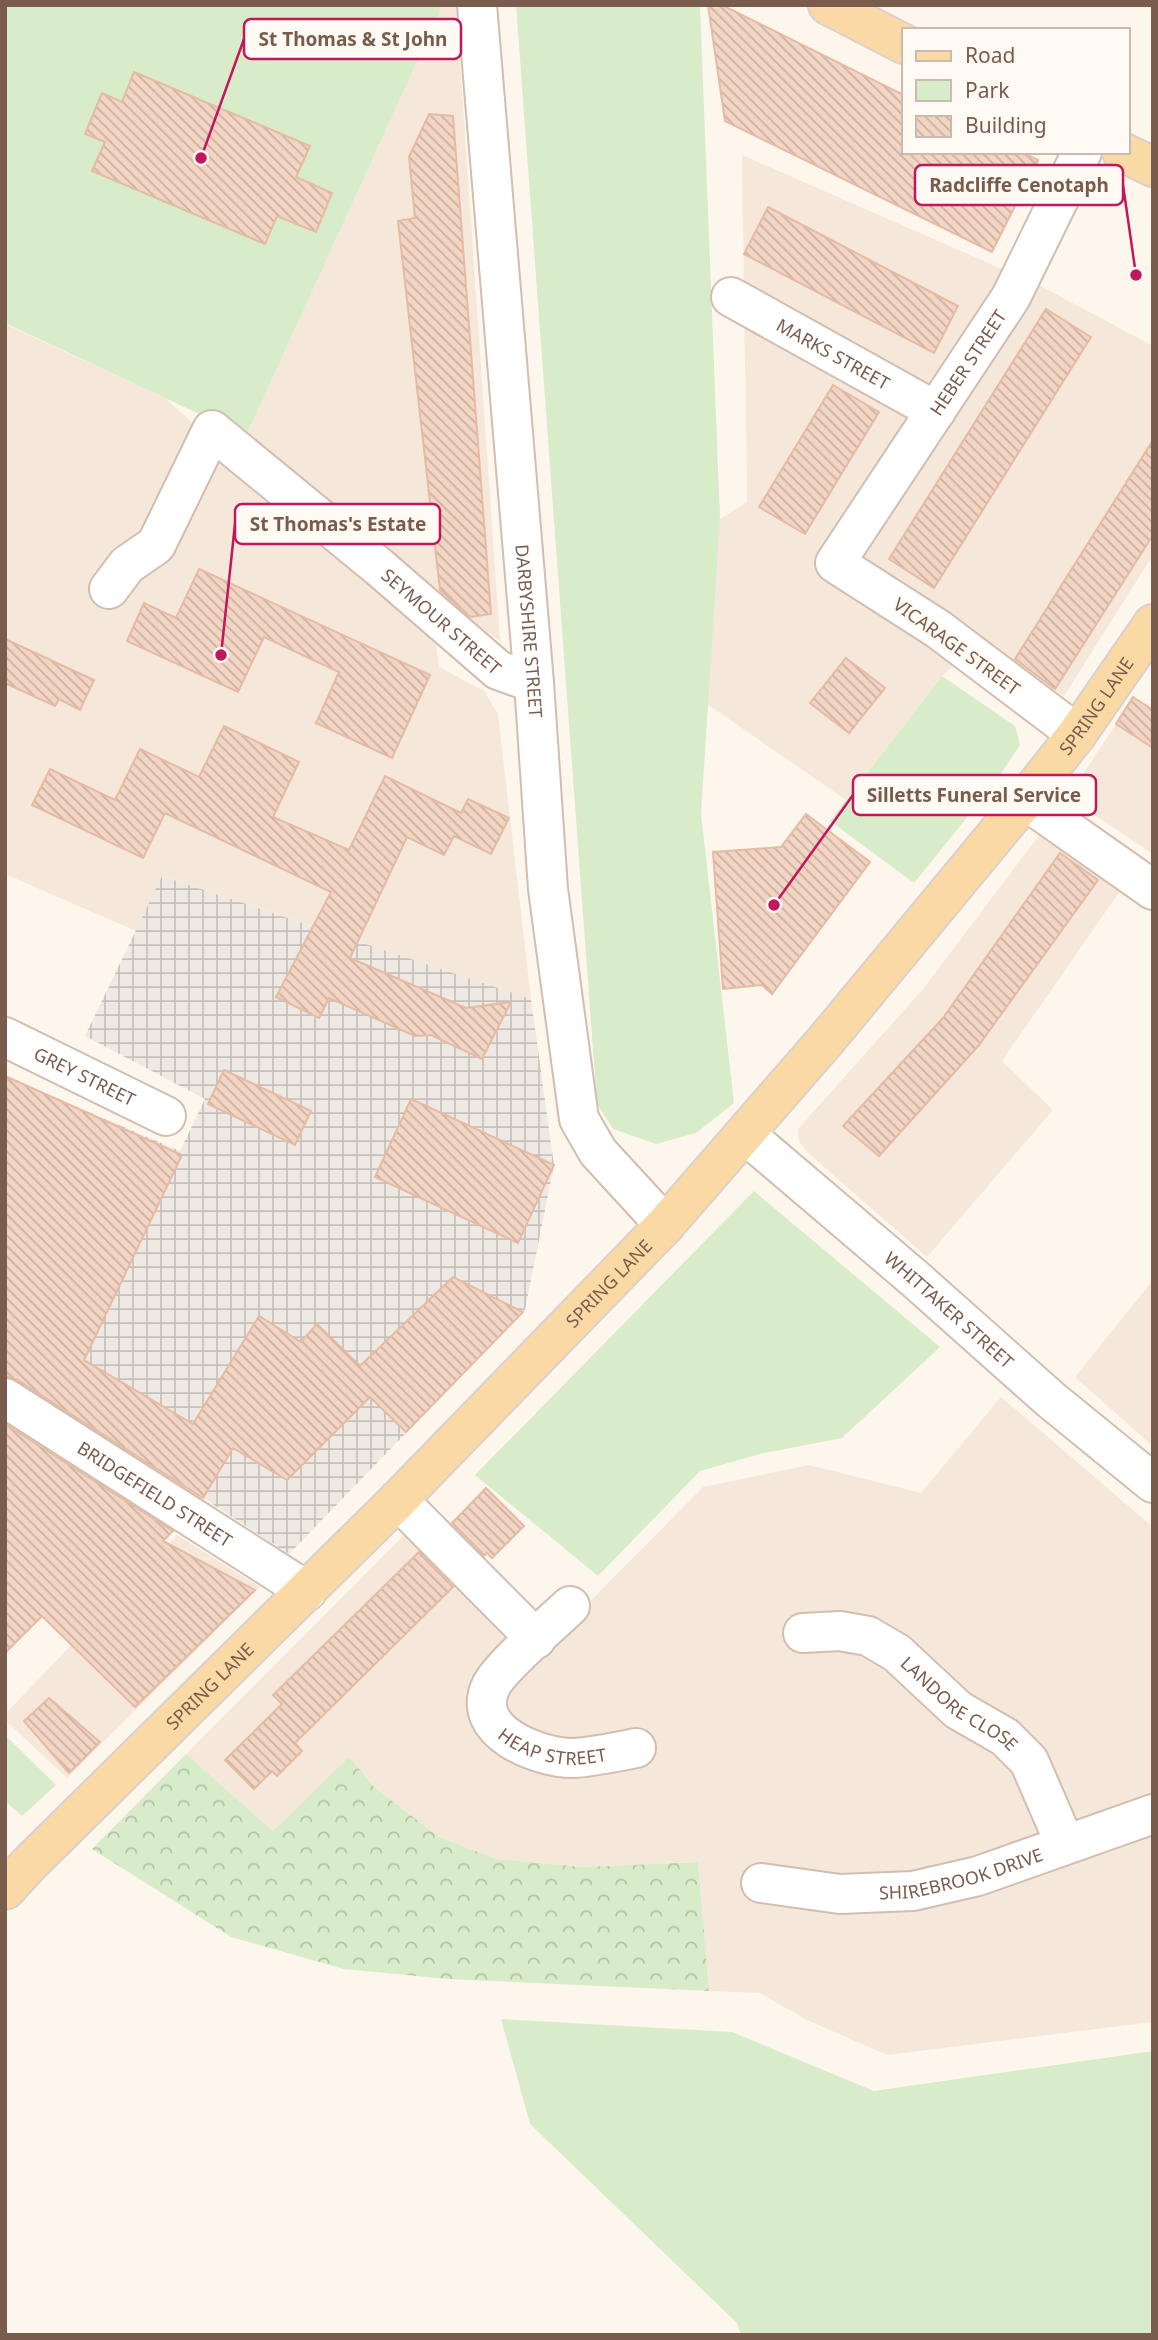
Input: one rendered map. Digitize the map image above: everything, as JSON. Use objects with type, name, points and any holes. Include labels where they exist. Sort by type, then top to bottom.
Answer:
[{"type":"main road","points":[[828,5],[902,43]]},
{"type":"main road","points":[[1126,154],[1153,167]]},
{"type":"main road","name":"SPRING LANE","points":[[5,1890],[398,1500],[665,1225],[746,1135],[1025,800],[1077,734],[1153,624]]},
{"type":"street","name":"DARBYSHIRE STREET","points":[[477,5],[553,937],[579,1119],[598,1152],[665,1225]]},
{"type":"street","name":"HEBER STREET","points":[[835,563],[1011,297],[1081,154]]},
{"type":"street","name":"MARKS STREET","points":[[731,297],[936,411]]},
{"type":"street","name":"SEYMOUR STREET","points":[[109,589],[127,565],[156,545],[212,430],[379,567],[498,670],[534,683]]},
{"type":"street","name":"VICARAGE STREET","points":[[835,563],[939,629],[1077,734]]},
{"type":"street","points":[[1025,800],[1153,890]]},
{"type":"street","name":"GREY STREET","points":[[5,1037],[166,1116]]},
{"type":"street","name":"WHITTAKER STREET","points":[[746,1135],[914,1278],[1050,1399],[1153,1483]]},
{"type":"street","name":"BRIDGEFIELD STREET","points":[[5,1398],[307,1591]]},
{"type":"street","points":[[398,1500],[536,1639]]},
{"type":"street","name":"HEAP STREET","points":[[570,1606],[491,1686],[487,1700],[496,1729],[522,1745],[555,1757],[575,1758],[636,1748]]},
{"type":"street","name":"LANDORE CLOSE","points":[[803,1633],[840,1630],[868,1636],[897,1653],[958,1710],[1005,1737],[1029,1761],[1065,1844]]},
{"type":"street","name":"SHIREBROOK DRIVE","points":[[761,1883],[840,1894],[913,1891],[978,1876],[1153,1814]]},
{"type":"shaded area","points":[[443,5],[456,5],[500,641],[408,574],[246,436]]},
{"type":"shaded area","points":[[742,155],[1041,286],[1153,346],[1153,555],[1064,696],[982,640],[942,676],[846,800],[707,704],[720,519],[747,502]]},
{"type":"shaded area","points":[[5,324],[165,398],[436,644],[439,667],[484,691],[498,714],[531,999],[163,876],[136,931],[5,874]]},
{"type":"shaded area","points":[[1116,724],[1153,748],[1153,854],[1068,797]]},
{"type":"shaded area","points":[[1040,834],[1120,891],[1002,1061],[1053,1110],[927,1257],[808,1153],[799,1141],[798,1129],[923,989]]},
{"type":"shaded area","points":[[162,876],[531,999],[554,1165],[525,1310],[289,1554],[203,1498],[5,1379],[5,1076],[180,1151],[205,1099],[85,1036]]},
{"type":"shaded area","points":[[1153,1280],[1153,1446],[1075,1377]]},
{"type":"shaded area","points":[[1001,1397],[1153,1527],[1153,2022],[887,2055],[807,2020],[760,1993],[709,1991],[698,1862],[583,1867],[497,1859],[439,1837],[374,1787],[349,1757],[273,1831],[186,1754],[408,1531],[537,1655],[703,1487],[809,1465],[921,1493]]},
{"type":"shaded area","points":[[177,1535],[260,1587],[67,1778],[5,1720],[5,1714]]},
{"type":"green space","points":[[5,5],[443,5],[246,436],[5,323]]},
{"type":"green space","points":[[516,5],[700,5],[720,519],[701,814],[734,1103],[696,1133],[656,1144],[613,1129],[597,1104]]},
{"type":"green space","points":[[942,676],[1015,726],[1020,745],[994,784],[914,883],[830,821]]},
{"type":"green space","points":[[754,1191],[940,1347],[842,1438],[760,1454],[700,1471],[598,1576],[475,1475]]},
{"type":"green space","points":[[5,1735],[56,1785],[22,1816],[5,1801]]},
{"type":"green space","points":[[186,1754],[273,1831],[349,1757],[374,1787],[439,1837],[497,1859],[583,1867],[698,1862],[709,1991],[448,1979],[344,1969],[231,1937],[92,1849]]},
{"type":"green space","points":[[501,2019],[732,2032],[874,2091],[1153,2051],[1153,2335],[741,2335],[737,2323],[530,2124]]},
{"type":"building","points":[[708,5],[722,5],[902,94],[902,154],[1025,154],[1038,160],[992,252],[725,121]]},
{"type":"building","points":[[134,72],[310,146],[296,177],[332,193],[316,232],[277,216],[265,244],[92,171],[105,142],[85,134],[102,93],[122,102]]},
{"type":"building","points":[[429,114],[453,116],[491,614],[470,617],[440,590],[398,221],[415,218],[409,157]]},
{"type":"building","points":[[768,207],[958,306],[934,353],[744,254]]},
{"type":"building","points":[[1046,309],[1091,337],[934,588],[889,559]]},
{"type":"building","points":[[833,385],[879,412],[805,534],[759,507]]},
{"type":"building","points":[[1153,440],[1153,535],[1055,689],[1015,659]]},
{"type":"building","points":[[199,569],[430,675],[392,758],[316,723],[339,672],[264,637],[238,692],[127,641],[144,603],[176,618]]},
{"type":"building","points":[[5,639],[94,680],[80,710],[59,699],[55,706],[5,683]]},
{"type":"building","points":[[846,658],[885,688],[849,733],[810,703]]},
{"type":"building","points":[[1133,697],[1153,710],[1153,748],[1116,724]]},
{"type":"building","points":[[224,726],[299,762],[273,817],[349,850],[385,776],[461,813],[468,799],[509,818],[491,854],[454,836],[444,855],[407,837],[350,958],[466,1008],[511,1002],[482,1059],[431,1035],[415,1036],[329,998],[319,1018],[276,997],[331,892],[165,813],[143,858],[32,805],[50,769],[115,800],[140,749],[199,777]]},
{"type":"building","points":[[806,814],[870,862],[772,994],[762,985],[723,989],[713,852],[781,847]]},
{"type":"building","points":[[1060,853],[1098,880],[979,1045],[879,1156],[843,1126],[943,1018]]},
{"type":"building","points":[[224,1070],[311,1111],[295,1145],[208,1104]]},
{"type":"building","points":[[5,1076],[182,1155],[84,1360],[193,1424],[259,1316],[301,1342],[317,1324],[360,1366],[453,1277],[523,1312],[406,1432],[370,1397],[287,1480],[233,1448],[203,1498],[17,1380],[5,1376]]},
{"type":"building","points":[[411,1099],[554,1165],[518,1243],[375,1177]]},
{"type":"building","points":[[5,1424],[173,1531],[163,1541],[255,1590],[135,1707],[42,1616],[5,1653]]},
{"type":"building","points":[[486,1488],[524,1526],[492,1558],[487,1553],[484,1556],[452,1523]]},
{"type":"building","points":[[419,1552],[453,1587],[295,1743],[302,1751],[277,1776],[272,1771],[254,1789],[225,1760],[282,1704],[273,1695]]},
{"type":"building","points":[[49,1698],[100,1742],[69,1773],[24,1721]]},
{"type":"place","name":"St Thomas & St John","points":[[201,158]]},
{"type":"place","name":"Radcliffe Cenotaph","points":[[1136,275]]},
{"type":"place","name":"St Thomas's Estate","points":[[221,655]]},
{"type":"place","name":"Silletts Funeral Service","points":[[774,905]]}]
